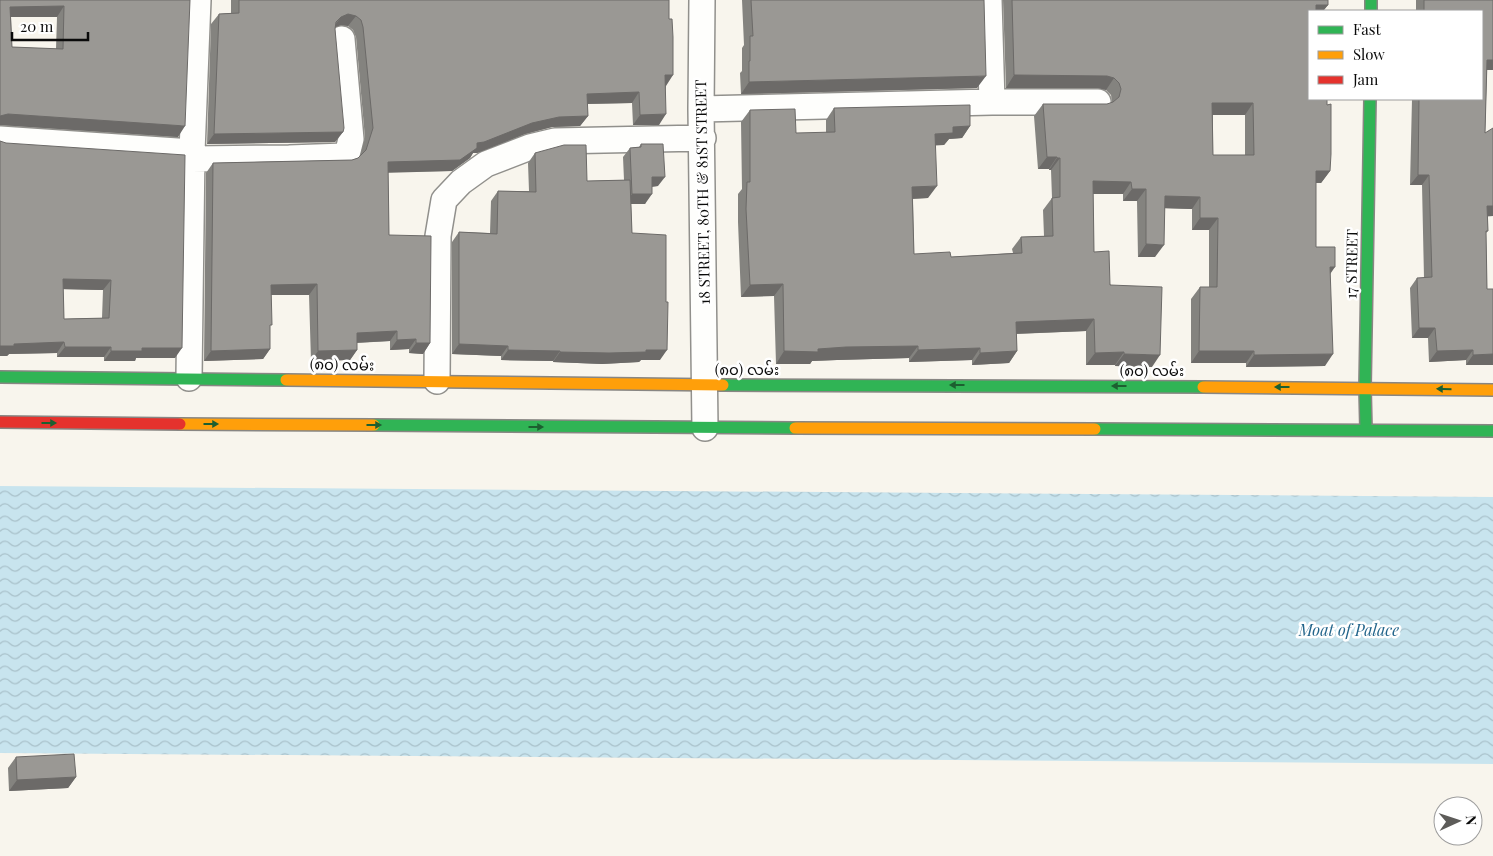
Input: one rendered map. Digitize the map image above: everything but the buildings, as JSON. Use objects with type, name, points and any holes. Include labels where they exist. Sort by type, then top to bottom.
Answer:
[{"type":"main road","name":"17 STREET","points":[[1366,430],[1365,388],[1370,100]]},
{"type":"main road","name":"(၈၀) လမ်း","points":[[0,377],[705,385],[1493,390]]},
{"type":"main road","points":[[0,422],[705,428],[1493,431]]},
{"type":"street","points":[[189,378],[192,156],[198,0]]},
{"type":"street","name":"18 STREET, 80TH & 81ST STREET","points":[[702,0],[701,109],[703,138],[705,428]]},
{"type":"street","points":[[989,0],[992,102]]},
{"type":"street","points":[[0,139],[192,156],[289,158],[344,156],[348,151],[351,139],[342,39]]},
{"type":"street","points":[[701,109],[992,102],[1098,102]]},
{"type":"street","points":[[437,381],[438,236],[444,200],[461,182],[486,164],[530,147],[555,141],[703,138]]},
{"type":"water","name":"Moat of Palace","points":[[0,486],[1493,497],[1493,764],[0,753]]},
{"type":"traffic: fast","points":[[1371,0],[1371,10]]},
{"type":"traffic: fast","points":[[1366,430],[1365,388],[1370,100]]},
{"type":"traffic: fast","points":[[0,377],[286,380]]},
{"type":"traffic: fast","points":[[723,385],[1203,387]]},
{"type":"traffic: fast","points":[[374,425],[795,428]]},
{"type":"traffic: fast","points":[[1095,429],[1493,431]]},
{"type":"traffic: slow","points":[[286,380],[723,385]]},
{"type":"traffic: slow","points":[[1203,387],[1493,390]]},
{"type":"traffic: slow","points":[[180,424],[374,425]]},
{"type":"traffic: slow","points":[[795,428],[1095,429]]},
{"type":"traffic: jam","points":[[0,422],[180,424]]}]
